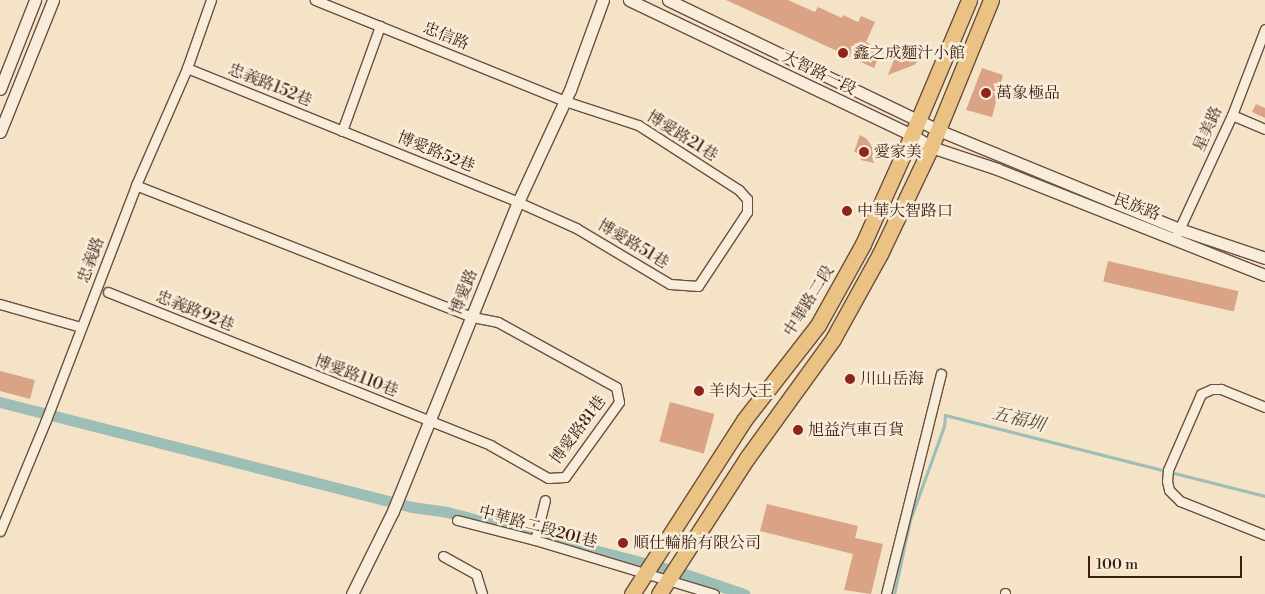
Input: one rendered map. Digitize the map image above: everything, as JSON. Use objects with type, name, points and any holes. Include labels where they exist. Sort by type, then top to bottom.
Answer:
[{"type":"main road","name":"中華路二段","points":[[632,594],[744,420],[818,325],[863,244],[912,136],[969,0]]},
{"type":"main road","points":[[659,594],[747,458],[833,339],[880,254],[931,147],[992,0]]},
{"type":"street","points":[[0,89],[35,0]]},
{"type":"street","points":[[0,132],[53,0]]},
{"type":"street","name":"忠義路","points":[[0,531],[46,420],[136,185],[186,68],[212,0]]},
{"type":"street","name":"忠信路","points":[[315,0],[565,100]]},
{"type":"street","name":"博愛路","points":[[352,594],[393,511],[518,202],[565,100],[603,0]]},
{"type":"street","name":"大智路一段","points":[[630,0],[912,136],[931,147],[998,169]]},
{"type":"street","name":"大智路一段","points":[[668,0],[938,130],[1000,156]]},
{"type":"street","points":[[342,130],[380,26]]},
{"type":"street","name":"星美路","points":[[1177,234],[1232,115],[1265,29]]},
{"type":"street","name":"忠義路152巷","points":[[186,68],[342,130]]},
{"type":"street","name":"博愛路21巷","points":[[565,100],[638,125],[739,190],[747,200]]},
{"type":"street","points":[[1232,115],[1265,129]]},
{"type":"street","name":"博愛路52巷","points":[[342,130],[518,202]]},
{"type":"street","name":"民族路","points":[[1000,156],[1265,275]]},
{"type":"street","name":"民族路","points":[[998,169],[1177,234],[1265,258]]},
{"type":"street","points":[[136,185],[472,317]]},
{"type":"street","name":"博愛路51巷","points":[[518,202],[576,228],[670,284],[698,286],[747,212],[747,200]]},
{"type":"street","name":"忠義路92巷","points":[[108,292],[271,358]]},
{"type":"street","points":[[0,304],[81,326]]},
{"type":"street","name":"博愛路81巷","points":[[430,421],[490,445],[548,478],[565,477],[618,402],[616,387],[498,322],[472,317]]},
{"type":"street","name":"博愛路110巷","points":[[271,358],[430,421]]},
{"type":"street","points":[[886,594],[941,374]]},
{"type":"street","points":[[1265,407],[1221,389],[1207,390],[1198,400],[1168,474],[1169,490],[1180,501],[1265,535]]},
{"type":"street","points":[[535,540],[546,500]]},
{"type":"street","name":"中華路二段201巷","points":[[457,520],[535,540],[714,594]]},
{"type":"street","points":[[443,556],[476,574],[482,594]]},
{"type":"building","points":[[726,0],[788,0],[815,12],[818,7],[842,18],[843,15],[858,22],[861,16],[875,22],[866,42],[882,49],[874,68]]},
{"type":"building","points":[[897,52],[920,59],[914,65],[888,75]]},
{"type":"building","name":"萬象極品","points":[[982,68],[1003,75],[992,117],[966,110]]},
{"type":"building","points":[[1256,104],[1265,108],[1265,118],[1252,112]]},
{"type":"building","points":[[860,135],[867,139],[872,147],[874,163],[861,160],[862,154],[854,152]]},
{"type":"building","points":[[1108,261],[1239,291],[1234,312],[1103,281]]},
{"type":"building","points":[[0,371],[35,380],[30,399],[0,391]]},
{"type":"building","points":[[670,402],[714,414],[704,454],[659,442]]},
{"type":"building","points":[[767,504],[858,526],[855,538],[883,544],[871,594],[844,590],[853,554],[760,531]]},
{"type":"waterway","points":[[0,402],[412,507],[447,512],[679,572],[744,594]]},
{"type":"waterway","name":"五福圳","points":[[894,594],[910,520],[944,426],[945,415],[1265,496]]},
{"type":"place","name":"鑫之成麵汁小館","points":[[843,53]]},
{"type":"place","name":"萬象極品","points":[[986,93]]},
{"type":"place","name":"愛家美","points":[[864,152]]},
{"type":"place","name":"中華大智路口","points":[[847,211]]},
{"type":"place","name":"川山岳海","points":[[850,379]]},
{"type":"place","name":"羊肉大王","points":[[699,391]]},
{"type":"place","name":"旭益汽車百貨","points":[[798,430]]},
{"type":"place","name":"順仕輪胎有限公司","points":[[623,543]]}]
